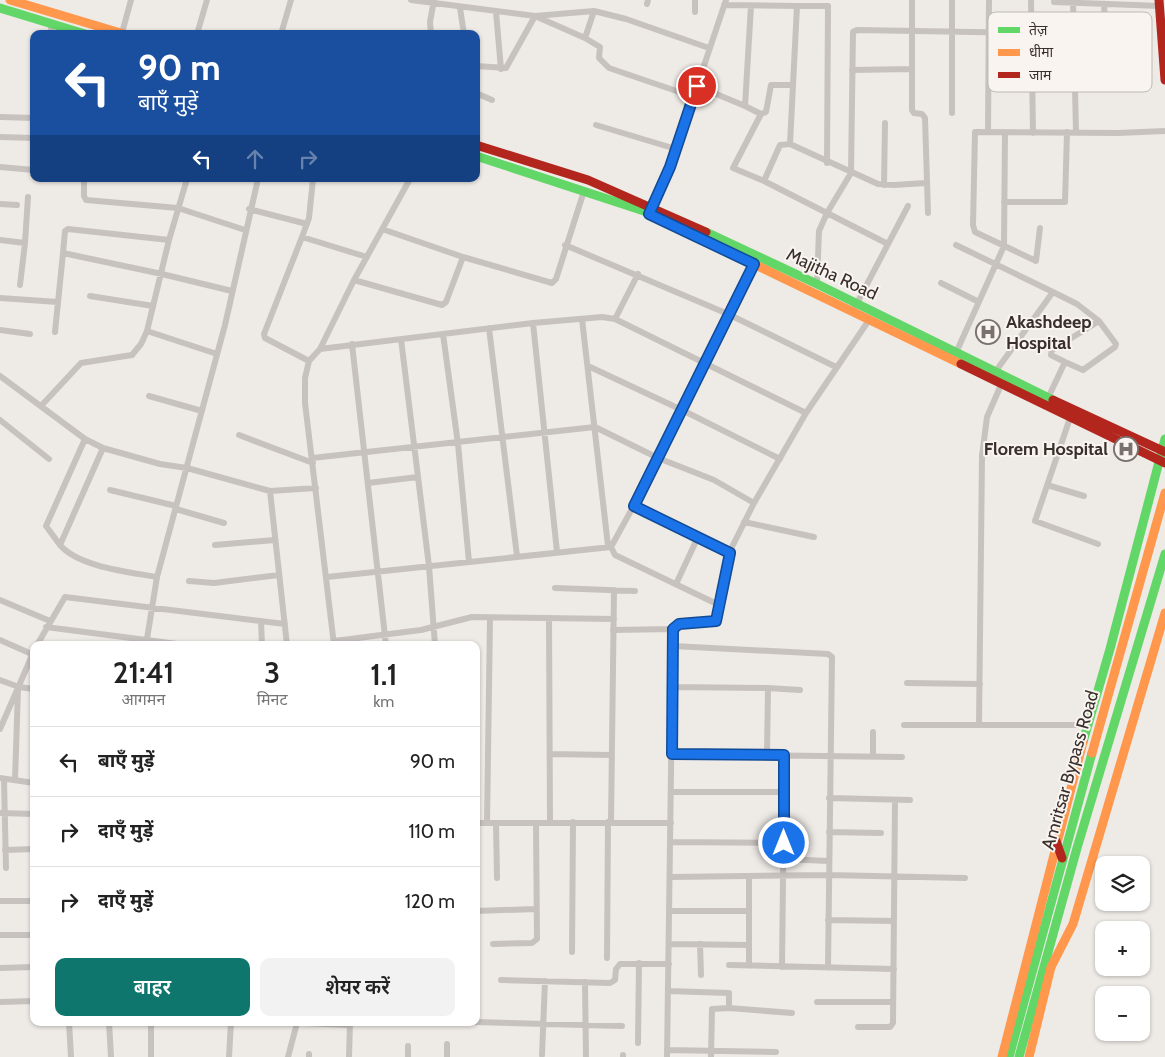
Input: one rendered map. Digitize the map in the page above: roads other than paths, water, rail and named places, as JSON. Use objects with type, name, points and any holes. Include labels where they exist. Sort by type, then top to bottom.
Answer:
[{"type":"main road","points":[[10,0],[110,30]]},
{"type":"main road","points":[[1160,3],[1165,80]]},
{"type":"main road","points":[[0,8],[72,30]]},
{"type":"main road","name":"Majitha Road","points":[[480,145],[588,180],[1001,385],[1046,401],[1163,457]]},
{"type":"main road","name":"Majitha Road","points":[[480,157],[650,210],[817,284],[957,351],[996,371],[1070,418],[1163,457]]},
{"type":"main road","points":[[1002,1057],[1056,841],[1163,457],[1165,439]]},
{"type":"main road","name":"Amritsar Bypass Road","points":[[1009,1057],[1062,858],[1165,493]]},
{"type":"main road","name":"Amritsar Bypass Road","points":[[1019,1057],[1049,945],[1165,554]]},
{"type":"main road","points":[[1029,1057],[1054,959],[1072,924],[1085,886],[1165,613]]},
{"type":"main road","points":[[1056,841],[1062,858]]},
{"type":"main road","points":[[1049,945],[1054,959]]},
{"type":"street","points":[[124,30],[131,0]]},
{"type":"street","points":[[198,30],[207,0]]},
{"type":"street","points":[[282,30],[291,0]]},
{"type":"street","points":[[411,0],[433,2],[460,8],[535,16],[594,11],[649,26],[709,48]]},
{"type":"street","points":[[695,0],[695,12]]},
{"type":"street","points":[[912,0],[912,110],[914,113],[922,114],[925,118],[928,213]]},
{"type":"street","points":[[952,0],[952,113]]},
{"type":"street","points":[[431,30],[433,2]]},
{"type":"street","points":[[1054,2],[1104,4],[1160,3]]},
{"type":"street","points":[[1073,2],[1073,12]]},
{"type":"street","points":[[650,210],[676,149],[725,3],[751,6],[797,6],[830,3],[827,163]]},
{"type":"street","points":[[1104,4],[1104,12]]},
{"type":"street","points":[[745,106],[751,6]]},
{"type":"street","points":[[790,144],[797,6]]},
{"type":"street","points":[[460,8],[463,30]]},
{"type":"street","points":[[585,38],[594,11]]},
{"type":"street","points":[[496,12],[501,69]]},
{"type":"street","points":[[535,16],[600,46],[599,58],[609,68],[694,97]]},
{"type":"street","points":[[480,66],[501,69],[507,67],[535,16]]},
{"type":"street","points":[[51,30],[52,24]]},
{"type":"street","points":[[817,284],[818,236],[827,213],[851,173],[852,35],[855,31],[988,33]]},
{"type":"street","points":[[852,70],[911,69]]},
{"type":"street","points":[[793,85],[771,85],[766,112],[761,114],[733,167],[888,244]]},
{"type":"street","points":[[697,86],[761,114]]},
{"type":"street","points":[[988,92],[988,132]]},
{"type":"street","points":[[1032,92],[1033,133]]},
{"type":"street","points":[[1075,92],[1076,132]]},
{"type":"street","points":[[480,95],[492,100]]},
{"type":"street","points":[[0,117],[30,118]]},
{"type":"street","points":[[884,185],[885,123]]},
{"type":"street","points":[[596,125],[676,149]]},
{"type":"street","points":[[1040,228],[1037,261],[977,234],[973,226],[975,132],[1165,131]]},
{"type":"street","points":[[953,361],[1004,246],[1005,132]]},
{"type":"street","points":[[1004,202],[1064,202],[1067,132]]},
{"type":"street","points":[[0,137],[30,138]]},
{"type":"street","points":[[764,181],[780,145],[790,144],[827,163],[884,185],[926,182]]},
{"type":"street","points":[[0,168],[30,170]]},
{"type":"street","points":[[84,182],[84,196],[87,200],[178,208],[245,230]]},
{"type":"street","points":[[40,406],[81,363],[132,356],[141,344],[147,331],[169,240],[186,182]]},
{"type":"street","points":[[147,641],[157,577],[217,354],[249,209],[257,182]]},
{"type":"street","points":[[309,361],[266,338],[264,334],[307,224],[313,182]]},
{"type":"street","points":[[334,641],[305,403],[305,378],[309,361],[320,349],[354,280],[408,182]]},
{"type":"street","points":[[382,229],[463,257],[552,282],[556,279],[565,245],[584,191]]},
{"type":"street","points":[[20,285],[28,197]]},
{"type":"street","points":[[0,204],[17,205]]},
{"type":"street","points":[[853,313],[908,206]]},
{"type":"street","points":[[249,209],[307,224]]},
{"type":"street","points":[[55,332],[65,231],[68,229],[169,240]]},
{"type":"street","points":[[302,237],[367,257]]},
{"type":"street","points":[[0,240],[25,243]]},
{"type":"street","points":[[565,245],[638,274],[728,314],[836,367]]},
{"type":"street","points":[[956,245],[1077,304],[1100,321],[1116,344],[1115,347],[1083,370],[1052,356],[1052,350],[1100,321]]},
{"type":"street","points":[[63,253],[232,291]]},
{"type":"street","points":[[354,280],[442,305],[446,302],[463,257]]},
{"type":"street","points":[[609,546],[634,506],[754,264]]},
{"type":"street","points":[[615,319],[638,274]]},
{"type":"street","points":[[941,283],[979,302]]},
{"type":"street","points":[[990,379],[1053,292]]},
{"type":"street","points":[[90,296],[153,306]]},
{"type":"street","points":[[0,298],[58,302]]},
{"type":"street","points":[[320,349],[582,318],[615,319],[806,413]]},
{"type":"street","points":[[582,318],[609,546],[615,554],[719,604]]},
{"type":"street","points":[[614,630],[673,629],[679,624],[715,622],[730,553],[744,522],[806,413],[869,320]]},
{"type":"street","points":[[533,323],[556,552]]},
{"type":"street","points":[[488,328],[517,556]]},
{"type":"street","points":[[0,330],[30,334]]},
{"type":"street","points":[[147,331],[217,354]]},
{"type":"street","points":[[443,334],[458,444],[469,562]]},
{"type":"street","points":[[401,339],[429,566],[435,641]]},
{"type":"street","points":[[352,344],[380,571],[386,641]]},
{"type":"street","points":[[1046,401],[1064,362]]},
{"type":"street","points":[[588,366],[780,459]]},
{"type":"street","points":[[1,379],[84,439],[103,448],[160,464],[187,468],[270,491],[316,488]]},
{"type":"street","points":[[979,725],[982,456],[987,417],[1001,385]]},
{"type":"street","points":[[149,396],[202,411]]},
{"type":"street","points":[[1070,418],[1035,522],[1098,544]]},
{"type":"street","points":[[0,420],[49,460]]},
{"type":"street","points":[[239,435],[313,461],[595,427],[658,458],[714,480],[754,503]]},
{"type":"street","points":[[84,439],[46,526],[60,545],[72,554],[102,566],[157,577]]},
{"type":"street","points":[[60,545],[103,448]]},
{"type":"street","points":[[368,483],[418,477]]},
{"type":"street","points":[[1046,485],[1084,496]]},
{"type":"street","points":[[110,490],[224,523]]},
{"type":"street","points":[[270,491],[287,641]]},
{"type":"street","points":[[634,506],[730,553]]},
{"type":"street","points":[[744,522],[814,537]]},
{"type":"street","points":[[676,584],[698,537]]},
{"type":"street","points":[[215,545],[275,540]]},
{"type":"street","points":[[327,577],[609,546]]},
{"type":"street","points":[[189,581],[214,583],[279,575]]},
{"type":"street","points":[[555,588],[636,591]]},
{"type":"street","points":[[607,958],[614,590]]},
{"type":"street","points":[[39,641],[65,597],[285,624]]},
{"type":"street","points":[[0,600],[48,624],[142,641]]},
{"type":"street","points":[[345,641],[433,628],[466,617],[614,619]]},
{"type":"street","points":[[487,823],[490,618]]},
{"type":"street","points":[[549,618],[550,822]]},
{"type":"street","points":[[261,621],[262,641]]},
{"type":"street","points":[[673,629],[671,878],[667,1054],[776,1052]]},
{"type":"street","points":[[0,640],[30,653]]},
{"type":"street","points":[[673,646],[776,650],[831,655],[833,660],[828,798],[828,968]]},
{"type":"street","points":[[0,729],[2,716],[18,688],[30,661]]},
{"type":"street","points":[[0,680],[18,688],[30,689]]},
{"type":"street","points":[[907,683],[980,684]]},
{"type":"street","points":[[672,687],[800,690]]},
{"type":"street","points":[[15,780],[18,688]]},
{"type":"street","points":[[767,755],[768,688]]},
{"type":"street","points":[[904,725],[1088,725]]},
{"type":"street","points":[[873,732],[873,756]]},
{"type":"street","points":[[550,754],[611,755]]},
{"type":"street","points":[[672,754],[902,757]]},
{"type":"street","points":[[782,967],[784,755]]},
{"type":"street","points":[[6,868],[2,813],[2,778],[30,782]]},
{"type":"street","points":[[672,792],[784,792]]},
{"type":"street","points":[[828,798],[910,800]]},
{"type":"street","points":[[858,1027],[892,1026],[895,800]]},
{"type":"street","points":[[2,813],[30,814]]},
{"type":"street","points":[[496,822],[497,878]]},
{"type":"street","points":[[480,824],[496,822],[671,823]]},
{"type":"street","points":[[572,952],[573,822]]},
{"type":"street","points":[[493,944],[535,942],[536,823]]},
{"type":"street","points":[[829,832],[881,833]]},
{"type":"street","points":[[671,842],[784,843]]},
{"type":"street","points":[[5,850],[30,849]]},
{"type":"street","points":[[784,859],[828,861]]},
{"type":"street","points":[[749,966],[750,876]]},
{"type":"street","points":[[671,878],[828,876],[965,878]]},
{"type":"street","points":[[0,902],[30,901]]},
{"type":"street","points":[[480,911],[536,909]]},
{"type":"street","points":[[670,911],[749,911]]},
{"type":"street","points":[[828,920],[894,921]]},
{"type":"street","points":[[0,935],[30,935]]},
{"type":"street","points":[[670,944],[749,945]]},
{"type":"street","points":[[700,944],[701,975]]},
{"type":"street","points":[[501,980],[613,982],[620,964],[669,964]]},
{"type":"street","points":[[638,1043],[639,964]]},
{"type":"street","points":[[728,965],[894,969]]},
{"type":"street","points":[[0,968],[30,967]]},
{"type":"street","points":[[542,1055],[545,981]]},
{"type":"street","points":[[585,982],[586,1057]]},
{"type":"street","points":[[668,991],[729,993],[730,1008]]},
{"type":"street","points":[[0,1002],[30,1001]]},
{"type":"street","points":[[817,1002],[893,1002]]},
{"type":"street","points":[[711,1054],[712,1009],[730,1008],[792,1013]]},
{"type":"street","points":[[480,1022],[622,1026]]},
{"type":"street","points":[[69,1026],[71,1057]]},
{"type":"street","points":[[109,1026],[111,1057]]},
{"type":"street","points":[[151,1026],[151,1057]]},
{"type":"street","points":[[229,1057],[231,1026]]},
{"type":"street","points":[[288,1057],[296,1026]]},
{"type":"street","points":[[350,1026],[350,1057]]},
{"type":"street","points":[[447,1044],[447,1057]]},
{"type":"street","points":[[408,1046],[408,1057]]},
{"type":"place","name":"Akashdeep Hospital","points":[[988,332]]},
{"type":"place","name":"Florem Hospital","points":[[1126,449]]}]
